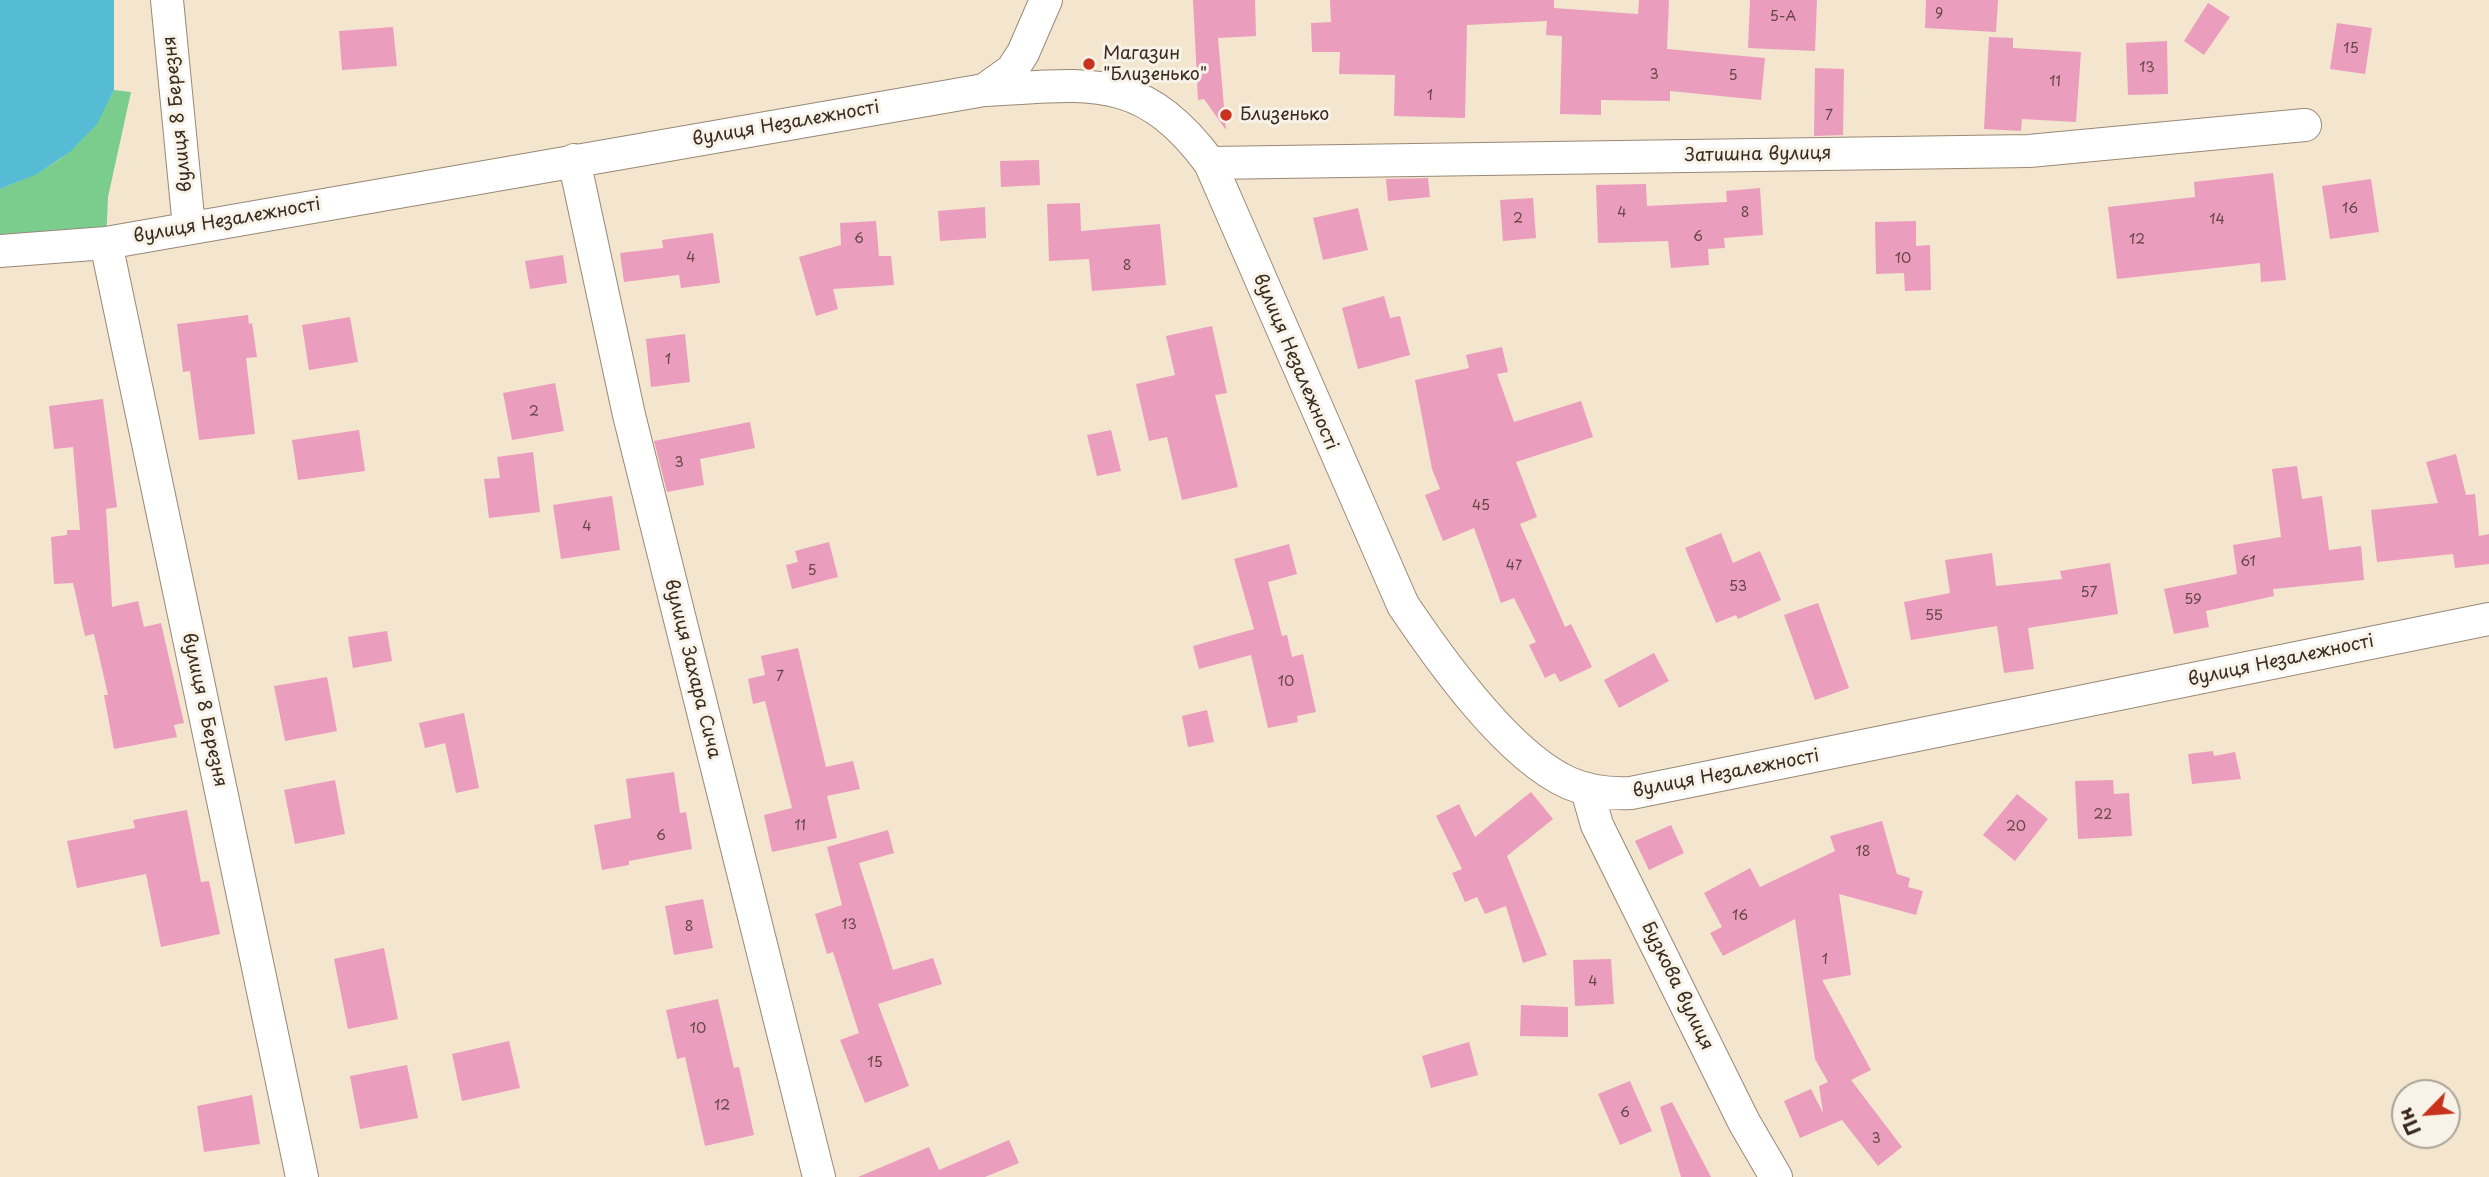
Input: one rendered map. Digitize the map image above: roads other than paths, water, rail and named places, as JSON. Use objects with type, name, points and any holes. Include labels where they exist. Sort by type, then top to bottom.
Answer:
[{"type":"street","name":"вулиця 8 Березня","points":[[167,0],[189,227]]},
{"type":"street","points":[[984,90],[1012,70],[1023,53],[1046,0]]},
{"type":"street","name":"вулиця Незалежності","points":[[9,252],[106,243],[984,90],[1082,85],[1128,93],[1151,103],[1172,120],[1210,163],[1383,567],[1403,605],[1423,635],[1515,744],[1550,773],[1587,790],[1632,793],[2489,619]]},
{"type":"street","name":"Затишна вулиця","points":[[1210,163],[2029,151],[2305,125]]},
{"type":"street","name":"вулиця Захара Сича","points":[[574,160],[629,415],[819,1177]]},
{"type":"street","name":"вулиця 8 Березня","points":[[106,243],[302,1177]]},
{"type":"street","name":"Бузкова вулиця","points":[[1587,790],[1597,825],[1744,1122],[1776,1177]]},
{"type":"water","points":[[0,0],[114,0],[114,90],[97,124],[70,152],[37,174],[0,189]]},
{"type":"place","name":"Магазин \"Близенько\"","points":[[1089,64]]},
{"type":"place","name":"Близенько","points":[[1226,115]]}]
